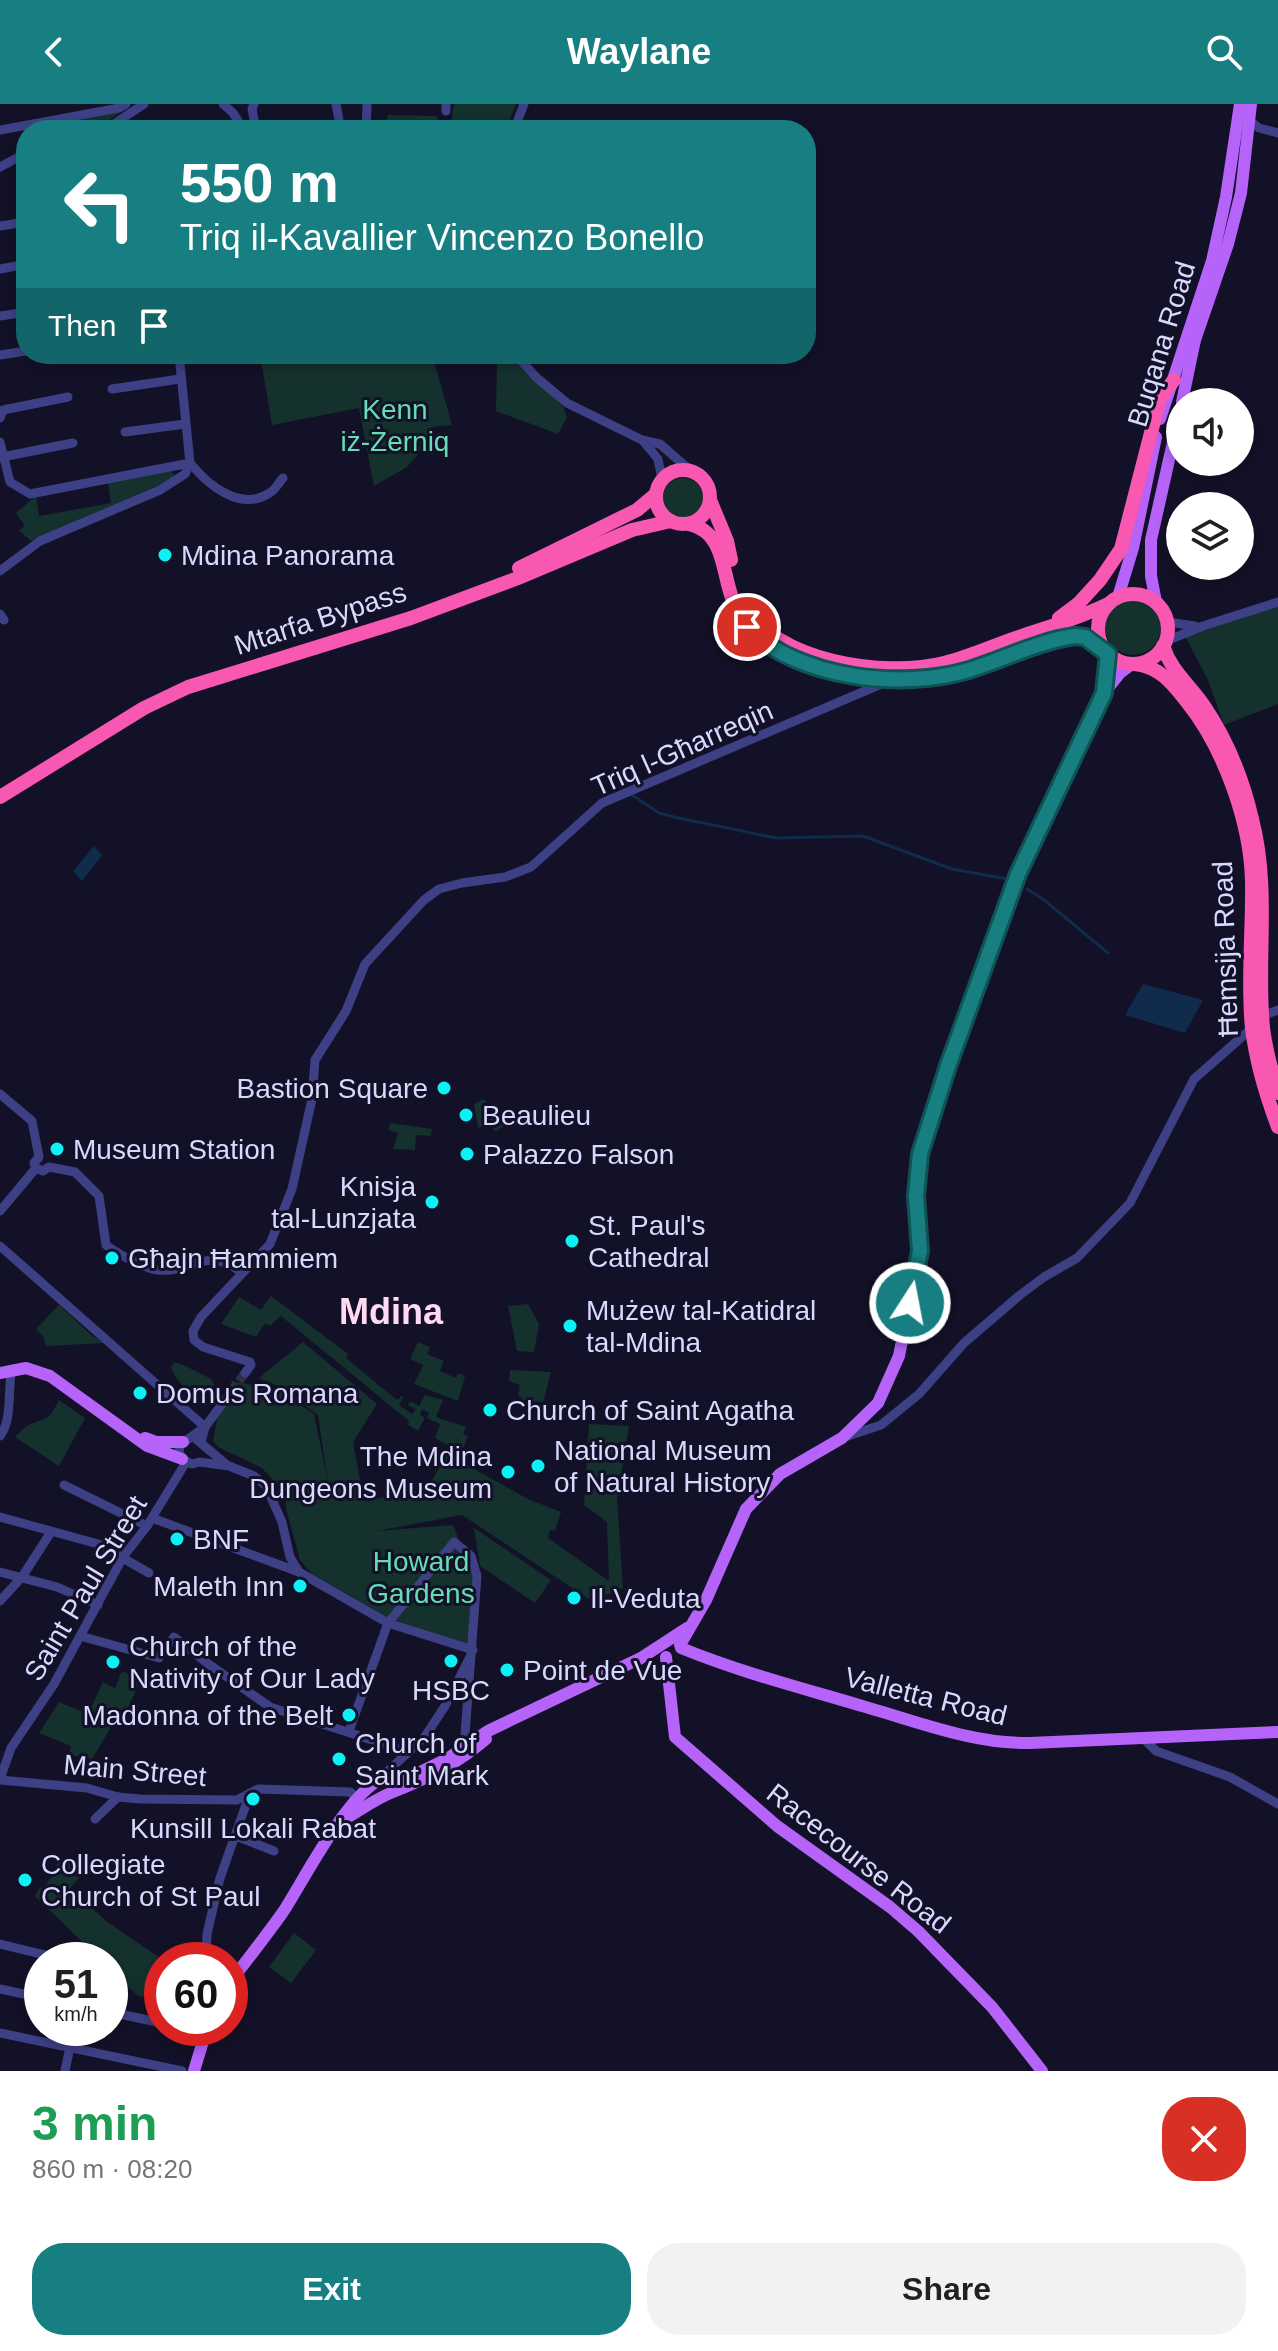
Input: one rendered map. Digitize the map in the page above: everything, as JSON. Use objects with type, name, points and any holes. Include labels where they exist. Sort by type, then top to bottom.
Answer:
[{"type":"highway","points":[[1050,626],[1079,603],[1100,580],[1121,549],[1160,398],[1174,380]]},
{"type":"highway","points":[[675,470],[698,474],[708,485],[710,500],[727,541],[736,584],[748,612],[757,625],[775,639],[800,651],[865,666],[902,668],[943,664],[1112,601],[1138,594],[1156,602],[1163,611],[1167,622],[1165,644],[1152,658],[1134,664],[1123,663],[1085,637],[1075,636],[955,673],[922,679],[850,674],[795,660],[758,639],[735,606],[720,550],[712,535],[699,526],[671,521],[659,510],[655,495],[662,479],[675,470]]},
{"type":"highway","name":"Mtarfa Bypass","points":[[0,787],[142,700],[170,687],[405,611],[516,570],[637,510],[655,495]]},
{"type":"highway","points":[[689,524],[704,515],[710,500]]},
{"type":"highway","name":"Mtarfa Bypass","points":[[0,797],[144,708],[188,687],[411,618],[518,578],[632,530],[671,521]]},
{"type":"highway","points":[[1108,653],[1098,634],[1098,624],[1112,601]]},
{"type":"highway","name":"Ħemsija Road","points":[[1165,644],[1174,671],[1203,703],[1216,726],[1232,759],[1253,822],[1263,894],[1257,1022],[1278,1093]]},
{"type":"highway","name":"Ħemsija Road","points":[[1134,664],[1152,666],[1170,681],[1208,731],[1227,772],[1243,825],[1252,879],[1258,1066],[1278,1127]]},
{"type":"main road","name":"Buqana Road","points":[[1112,601],[1133,548],[1160,420],[1212,261],[1226,197],[1240,104]]},
{"type":"main road","name":"Buqana Road","points":[[1185,388],[1195,340],[1228,244],[1241,193],[1251,104]]},
{"type":"main road","points":[[1226,197],[1237,179],[1245,124],[1250,121]]},
{"type":"main road","name":"Buqana Road","points":[[1156,602],[1151,576],[1151,540],[1166,473]]},
{"type":"main road","points":[[1104,693],[1108,653]]},
{"type":"main road","points":[[338,1824],[404,1780],[447,1759],[469,1743],[641,1658],[653,1660],[673,1651],[706,1600],[746,1509],[780,1474],[842,1438],[878,1403],[899,1356],[920,1251],[916,1196],[920,1154],[948,1066],[1018,874],[1104,693],[1120,673],[1134,664]]},
{"type":"main road","points":[[13,1370],[50,1376],[147,1446],[184,1461]]},
{"type":"main road","points":[[131,1433],[156,1442],[195,1442]]},
{"type":"main road","name":"Valletta Road","points":[[673,1651],[965,1736],[1016,1743],[1278,1732]]},
{"type":"main road","name":"Racecourse Road","points":[[673,1651],[670,1679],[675,1737],[777,1826],[890,1907],[918,1931],[992,2007],[1042,2071]]},
{"type":"main road","points":[[357,1798],[410,1787],[454,1764],[504,1725]]},
{"type":"main road","points":[[378,1781],[378,1791],[387,1792]]},
{"type":"main road","points":[[248,1958],[357,1798],[378,1781]]},
{"type":"main road","points":[[194,2071],[201,2046]]},
{"type":"street","points":[[54,120],[126,104]]},
{"type":"street","points":[[120,120],[144,104]]},
{"type":"street","points":[[223,104],[236,120]]},
{"type":"street","points":[[1250,121],[1273,133]]},
{"type":"street","points":[[1246,147],[1256,137],[1273,133]]},
{"type":"street","points":[[179,364],[190,463],[205,481],[233,498],[248,500],[272,492],[283,478]]},
{"type":"street","points":[[525,364],[552,391],[584,413],[642,440],[660,444],[691,471]]},
{"type":"street","points":[[112,389],[180,379]]},
{"type":"street","points":[[0,418],[3,410],[68,397]]},
{"type":"street","points":[[125,432],[185,424]]},
{"type":"street","points":[[642,440],[658,459],[662,479]]},
{"type":"street","points":[[0,442],[10,482],[30,494],[190,463]]},
{"type":"street","points":[[2,457],[73,443]]},
{"type":"street","points":[[0,571],[40,541],[160,490],[180,478],[190,463]]},
{"type":"street","points":[[180,478],[205,481]]},
{"type":"street","points":[[1165,644],[1203,626],[1278,602]]},
{"type":"street","points":[[1167,622],[1203,626]]},
{"type":"street","points":[[850,674],[856,683],[850,698]]},
{"type":"street","name":"Triq l-Għarreqin","points":[[245,1373],[250,1362],[203,1347],[192,1336],[201,1317],[270,1244],[288,1202],[310,1108],[317,1053],[346,1011],[369,958],[424,900],[439,889],[505,877],[531,867],[602,803],[892,679]]},
{"type":"street","points":[[842,1438],[881,1425],[919,1394],[964,1343],[1020,1295],[1077,1258],[1130,1203],[1194,1079],[1257,1022],[1278,1010]]},
{"type":"street","points":[[0,1094],[32,1121],[39,1157]]},
{"type":"street","points":[[39,1157],[46,1158],[49,1167]]},
{"type":"street","points":[[36,1168],[34,1163],[39,1157]]},
{"type":"street","points":[[36,1168],[75,1172],[99,1196],[106,1245],[114,1252],[153,1269],[180,1267],[208,1259],[233,1265],[242,1273]]},
{"type":"street","points":[[0,1211],[36,1168]]},
{"type":"street","points":[[0,1246],[205,1427]]},
{"type":"street","points":[[0,1436],[7,1427],[8,1383],[13,1370]]},
{"type":"street","points":[[229,1466],[184,1461],[179,1449],[195,1442],[231,1392]]},
{"type":"street","points":[[195,1442],[204,1456],[199,1462]]},
{"type":"street","points":[[195,1442],[229,1466],[254,1476],[269,1490],[282,1522],[290,1557],[299,1572]]},
{"type":"street","name":"Saint Paul Street","points":[[0,1779],[11,1748],[41,1705],[123,1557],[150,1522],[184,1461]]},
{"type":"street","points":[[64,1485],[150,1522],[299,1572],[388,1623],[473,1650]]},
{"type":"street","points":[[0,1517],[98,1544],[149,1573]]},
{"type":"street","points":[[0,1601],[22,1577],[51,1532]]},
{"type":"street","points":[[349,1731],[388,1623],[454,1542],[471,1556],[477,1576],[465,1734],[469,1743]]},
{"type":"street","points":[[0,1572],[57,1587],[98,1605]]},
{"type":"street","points":[[80,1636],[159,1658],[174,1637],[270,1707],[409,1752]]},
{"type":"street","points":[[378,1781],[424,1738],[445,1706],[473,1650]]},
{"type":"street","points":[[1143,1738],[1156,1751],[1230,1777],[1278,1804]]},
{"type":"street","name":"Main Street","points":[[0,1779],[87,1788],[118,1797],[237,1800],[258,1789],[350,1792],[357,1798]]},
{"type":"street","points":[[207,1942],[220,1878],[249,1796]]},
{"type":"street","points":[[95,1819],[118,1797]]},
{"type":"street","points":[[236,1836],[274,1851]]},
{"type":"street","points":[[0,1944],[24,1950]]},
{"type":"street","points":[[0,1989],[24,1994]]},
{"type":"street","points":[[0,2033],[182,2071]]},
{"type":"street","points":[[65,2071],[70,2047]]},
{"type":"green space","points":[[454,104],[516,104],[510,120],[452,120]]},
{"type":"green space","points":[[121,112],[109,120],[82,120]]},
{"type":"green space","points":[[388,115],[437,116],[437,120],[387,120]]},
{"type":"green space","name":"Kenn iż-Żerniq","points":[[262,364],[435,364],[452,425],[431,427],[429,441],[407,467],[374,486],[359,408],[272,425]]},
{"type":"green space","points":[[497,364],[521,364],[563,407],[567,417],[558,434],[496,411]]},
{"type":"green space","points":[[171,470],[175,478],[31,541],[19,530],[25,526],[16,513],[36,496],[39,516],[111,503],[108,483]]},
{"type":"green space","points":[[683,478],[697,484],[703,498],[697,512],[683,518],[669,512],[663,498],[669,484]]},
{"type":"green space","points":[[1133,599],[1152,608],[1161,627],[1152,646],[1133,655],[1114,646],[1105,627],[1114,608]]},
{"type":"green space","points":[[1278,606],[1278,704],[1224,725],[1208,680],[1185,636]]},
{"type":"green space","points":[[483,1099],[507,1123],[496,1132],[491,1125],[478,1128],[474,1104]]},
{"type":"green space","points":[[390,1123],[432,1129],[431,1136],[416,1135],[415,1150],[393,1149],[398,1133],[388,1130]]},
{"type":"green space","points":[[271,1296],[348,1354],[346,1358],[392,1396],[398,1400],[403,1397],[399,1405],[412,1414],[416,1410],[408,1405],[410,1401],[419,1406],[425,1395],[443,1400],[436,1417],[466,1427],[463,1434],[468,1436],[461,1453],[435,1438],[440,1424],[427,1418],[429,1413],[422,1409],[420,1415],[425,1418],[418,1431],[408,1425],[409,1421],[281,1316],[270,1326],[265,1323],[256,1337],[221,1324],[239,1297],[261,1310]]},
{"type":"green space","points":[[528,1304],[539,1324],[534,1352],[517,1351],[508,1306]]},
{"type":"green space","points":[[59,1305],[104,1343],[46,1346],[43,1336],[36,1329]]},
{"type":"green space","name":"Howard Gardens","points":[[303,1342],[377,1404],[353,1442],[364,1501],[427,1489],[447,1454],[528,1499],[561,1512],[555,1531],[550,1530],[548,1538],[609,1581],[607,1522],[584,1505],[589,1424],[629,1426],[617,1499],[623,1588],[592,1601],[462,1515],[377,1531],[453,1525],[473,1576],[471,1647],[387,1617],[311,1573],[300,1560],[285,1496],[279,1487],[262,1468],[218,1447],[213,1441],[217,1419],[233,1393],[229,1390],[232,1381],[278,1390],[314,1414],[328,1482],[318,1415],[278,1386],[259,1378]]},
{"type":"green space","points":[[418,1342],[430,1347],[427,1354],[444,1361],[440,1371],[456,1378],[458,1373],[465,1376],[458,1401],[414,1384],[423,1365],[410,1359]]},
{"type":"green space","points":[[174,1363],[211,1379],[214,1385],[211,1392],[203,1398],[188,1391],[173,1372],[171,1367]]},
{"type":"green space","points":[[510,1370],[551,1372],[543,1403],[536,1401],[534,1410],[519,1406],[522,1397],[518,1395],[520,1385],[509,1381]]},
{"type":"green space","points":[[59,1400],[85,1418],[59,1466],[15,1437],[29,1425],[48,1417]]},
{"type":"green space","points":[[474,1528],[551,1580],[535,1603],[480,1566]]},
{"type":"green space","points":[[122,1671],[141,1679],[119,1728],[113,1724],[92,1759],[69,1755],[71,1746],[39,1733],[59,1702],[88,1714],[103,1682],[115,1688]]},
{"type":"green space","points":[[67,1855],[85,1871],[70,1888],[106,1921],[144,1947],[144,1997],[128,1986],[128,1942],[82,1942],[35,1896],[57,1868],[55,1866]]},
{"type":"green space","points":[[294,1933],[316,1950],[291,1983],[269,1967]]},
{"type":"water","points":[[94,846],[102,855],[82,881],[73,871]]},
{"type":"water","points":[[1143,984],[1203,1000],[1185,1033],[1125,1015]]},
{"type":"waterway","points":[[632,795],[659,813],[678,818],[776,838],[863,836],[952,869],[1007,879]]},
{"type":"waterway","points":[[1027,889],[1108,953]]},
{"type":"tunnel","points":[[231,1392],[245,1373]]},
{"type":"place","name":"Mdina Panorama","points":[[165,555]]},
{"type":"place","name":"Bastion Square","points":[[444,1088]]},
{"type":"place","name":"Beaulieu","points":[[466,1115]]},
{"type":"place","name":"Museum Station","points":[[57,1149]]},
{"type":"place","name":"Palazzo Falson","points":[[467,1154]]},
{"type":"place","name":"Knisja tal-Lunzjata","points":[[432,1202]]},
{"type":"place","name":"St. Paul's Cathedral","points":[[572,1241]]},
{"type":"place","name":"Għajn Ħammiem","points":[[112,1258]]},
{"type":"place","name":"Mużew tal-Katidral tal-Mdina","points":[[570,1326]]},
{"type":"place","name":"Domus Romana","points":[[140,1393]]},
{"type":"place","name":"Church of Saint Agatha","points":[[490,1410]]},
{"type":"place","name":"National Museum of Natural History","points":[[538,1466]]},
{"type":"place","name":"The Mdina Dungeons Museum","points":[[508,1472]]},
{"type":"place","name":"BNF","points":[[177,1539]]},
{"type":"place","name":"Maleth Inn","points":[[300,1586]]},
{"type":"place","name":"Il-Veduta","points":[[574,1598]]},
{"type":"place","name":"HSBC","points":[[451,1661]]},
{"type":"place","name":"Church of the Nativity of Our Lady","points":[[113,1662]]},
{"type":"place","name":"Point de Vue","points":[[507,1670]]},
{"type":"place","name":"Madonna of the Belt","points":[[349,1715]]},
{"type":"place","name":"Church of Saint Mark","points":[[339,1759]]},
{"type":"place","name":"Kunsill Lokali Rabat","points":[[253,1799]]},
{"type":"place","name":"Collegiate Church of St Paul","points":[[25,1880]]},
{"type":"district","name":"Mdina","points":[[391,1311]]},
{"type":"route","points":[[747,627],[768,646],[795,660],[850,674],[892,679],[941,677],[1075,636],[1085,637],[1108,654],[1104,693],[1018,874],[948,1066],[920,1154],[916,1196],[920,1251],[910,1303]]}]
